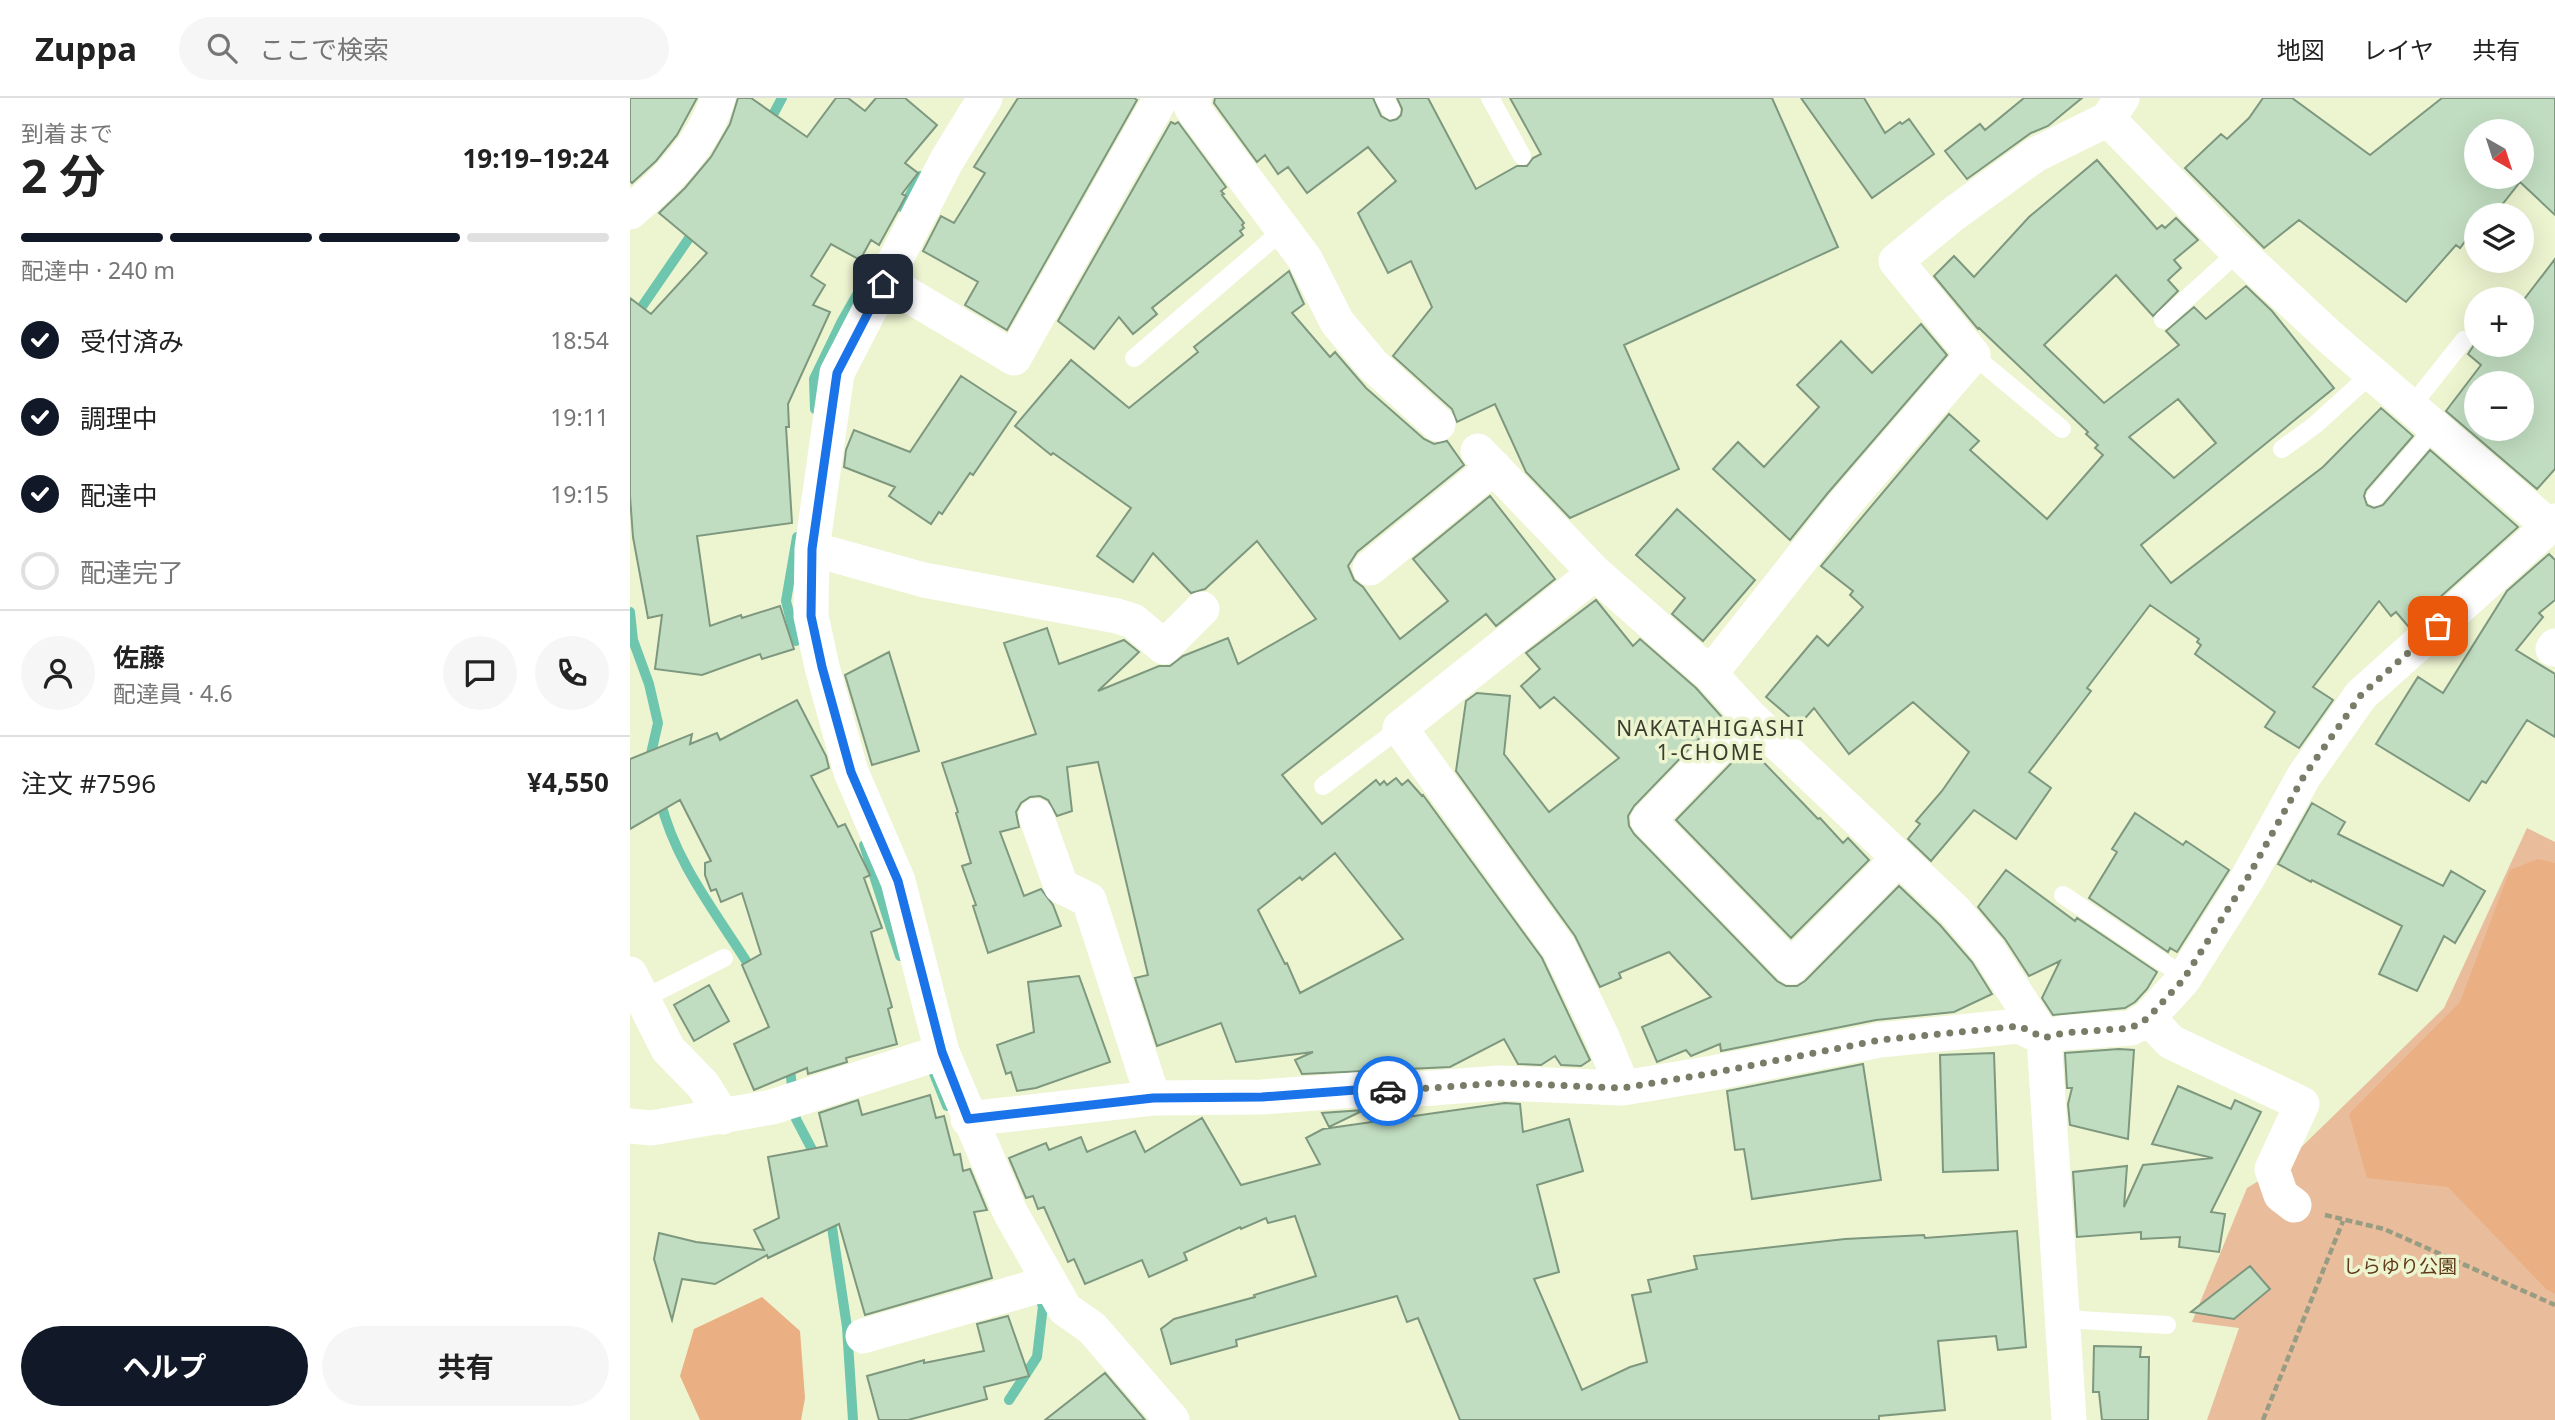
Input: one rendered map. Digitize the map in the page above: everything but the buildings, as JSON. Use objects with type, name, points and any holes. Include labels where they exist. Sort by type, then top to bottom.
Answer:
[{"type":"street","points":[[630,212],[671,174],[711,122],[718,98]]},
{"type":"street","points":[[985,98],[947,160],[837,373],[812,549],[811,616],[851,772],[898,881],[942,1052],[968,1119],[1010,1212],[1065,1309],[1092,1328],[1172,1420]]},
{"type":"street","points":[[883,284],[895,286],[1014,358],[1161,98]]},
{"type":"street","points":[[1194,98],[1192,108],[1305,259],[1338,323],[1373,365],[1438,424]]},
{"type":"street","points":[[968,1119],[1153,1098],[1262,1097],[1369,1089],[1380,1092],[1499,1083],[1623,1088],[1880,1040],[2019,1026],[2044,1038],[2063,1033],[2131,1028],[2148,1018],[2185,977],[2247,879],[2304,776],[2361,695],[2552,524],[2371,374],[2238,252],[2115,108],[2035,155],[1952,215],[1896,261],[1973,355],[1842,507],[1710,674]]},
{"type":"street","points":[[1370,568],[1486,459],[1595,573],[1710,674],[1749,716],[1955,911],[1989,950],[2044,1038],[2069,1420]]},
{"type":"street","points":[[812,549],[924,580],[1117,616],[1133,621],[1164,647],[1202,609]]},
{"type":"street","points":[[1595,573],[1401,728],[1559,948],[1602,1037],[1623,1088]]},
{"type":"street","points":[[1749,716],[1648,820],[1791,967],[1899,858]]},
{"type":"street","points":[[1036,816],[1061,886],[1088,900],[1153,1098]]},
{"type":"street","points":[[636,987],[668,1049],[703,1086],[723,1117]]},
{"type":"street","points":[[2148,1018],[2171,1042],[2302,1104],[2272,1170],[2281,1195],[2294,1205]]},
{"type":"street","points":[[630,1126],[651,1128],[772,1107],[942,1052]]},
{"type":"street","points":[[863,1336],[1049,1283]]},
{"type":"lane","points":[[1490,98],[1522,156]]},
{"type":"lane","points":[[1134,358],[1283,230]]},
{"type":"lane","points":[[2163,320],[2238,252]]},
{"type":"lane","points":[[2375,497],[2464,340]]},
{"type":"lane","points":[[1973,355],[2062,429]]},
{"type":"lane","points":[[2282,449],[2315,425],[2371,374]]},
{"type":"lane","points":[[1323,786],[1401,728]]},
{"type":"lane","points":[[2063,895],[2185,977]]},
{"type":"lane","points":[[636,987],[724,958]]},
{"type":"lane","points":[[2062,1320],[2167,1325]]},
{"type":"path","points":[[2294,1205],[2343,1221],[2384,1229],[2555,1305]]},
{"type":"path","points":[[2263,1420],[2343,1221]]},
{"type":"green space","name":"しらゆり公園","points":[[2527,828],[2555,842],[2555,1420],[2207,1420],[2239,1328],[2192,1322],[2247,1188],[2281,1167],[2444,1008]]},
{"type":"shaded area","points":[[2538,859],[2555,863],[2555,1294],[2546,1289],[2448,1187],[2367,1178],[2349,1114],[2460,1002],[2510,870]]},
{"type":"shaded area","points":[[762,1297],[800,1331],[805,1398],[801,1420],[700,1420],[680,1376],[694,1329]]},
{"type":"waterway","points":[[767,126],[782,98]]},
{"type":"waterway","points":[[903,208],[920,176]]},
{"type":"waterway","points":[[630,324],[696,228]]},
{"type":"waterway","points":[[815,409],[814,379],[870,272]]},
{"type":"waterway","points":[[796,641],[786,601],[797,537]]},
{"type":"waterway","points":[[630,612],[633,640],[649,684],[658,723],[651,763]]},
{"type":"waterway","points":[[660,799],[667,823],[687,868],[753,972]]},
{"type":"waterway","points":[[864,845],[900,956]]},
{"type":"waterway","points":[[789,1061],[796,1119],[818,1161]]},
{"type":"waterway","points":[[931,1066],[947,1106]]},
{"type":"waterway","points":[[830,1214],[847,1327],[853,1420]]},
{"type":"waterway","points":[[1009,1400],[1037,1357],[1043,1306],[1035,1291]]},
{"type":"way so far","points":[[1388,1091],[1499,1083],[1623,1088],[1880,1040],[2019,1026],[2044,1038],[2063,1033],[2131,1028],[2148,1018],[2183,980],[2247,879],[2304,776],[2361,695],[2438,626]]},
{"type":"district","name":"NAKATAHIGASHI 1-CHOME","points":[[1711,740]]},
{"type":"route","points":[[883,284],[837,373],[812,549],[811,616],[851,772],[898,881],[942,1052],[968,1119],[1153,1098],[1262,1097],[1369,1089],[1388,1091]]}]
